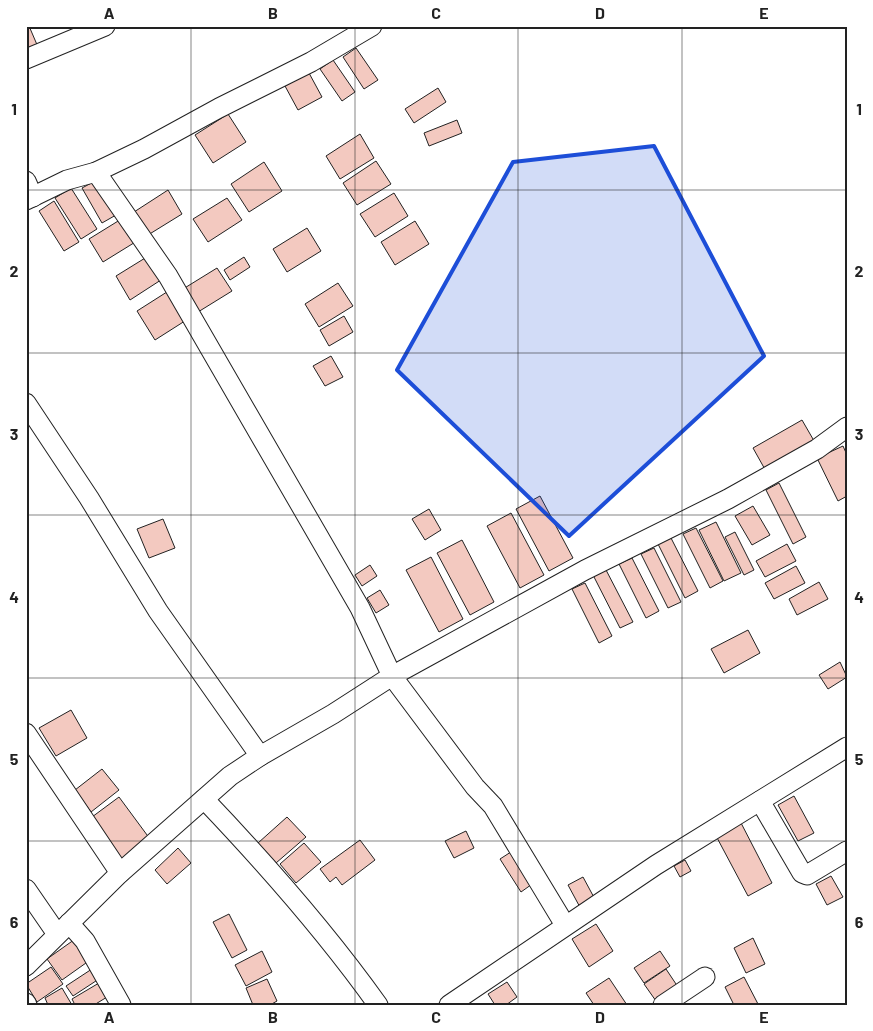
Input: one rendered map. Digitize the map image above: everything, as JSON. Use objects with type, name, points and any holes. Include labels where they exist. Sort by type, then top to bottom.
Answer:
[{"type":"street","points":[[26,59],[105,26]]},
{"type":"street","points":[[28,193],[96,172],[144,150],[219,108],[310,62],[372,26]]},
{"type":"street","points":[[96,172],[168,276],[360,608],[392,676],[475,787],[493,806],[565,925]]},
{"type":"street","points":[[26,403],[89,498],[158,611],[260,756]]},
{"type":"street","points":[[26,966],[120,873],[230,776],[260,756],[333,714],[392,676],[586,570],[728,499],[817,449],[847,427]]},
{"type":"street","points":[[26,733],[120,873]]},
{"type":"street","points":[[449,1005],[656,865],[847,747]]},
{"type":"street","points":[[204,799],[261,860],[355,973],[378,1005]]},
{"type":"street","points":[[760,801],[802,874],[807,874],[847,852]]},
{"type":"street","points":[[26,889],[63,929],[85,941],[121,1005]]},
{"type":"street","points":[[663,1005],[705,977]]},
{"type":"highlighted area","points":[[654,146],[764,356],[569,536],[397,370],[513,162]]},
{"type":"building","points":[[26,26],[29,26],[38,47],[26,52]]},
{"type":"building","points":[[356,48],[378,80],[364,89],[343,57]]},
{"type":"building","points":[[333,60],[355,92],[342,101],[320,69]]},
{"type":"building","points":[[309,73],[322,97],[298,110],[285,86]]},
{"type":"building","points":[[438,88],[446,102],[414,123],[405,109]]},
{"type":"building","points":[[228,114],[246,142],[213,163],[195,135]]},
{"type":"building","points":[[457,120],[462,133],[429,146],[424,133]]},
{"type":"building","points":[[360,134],[374,158],[340,179],[326,156]]},
{"type":"building","points":[[376,161],[391,184],[357,205],[343,183]]},
{"type":"building","points":[[264,162],[282,191],[249,212],[231,184]]},
{"type":"building","points":[[97,180],[116,215],[102,223],[82,188]]},
{"type":"building","points":[[71,188],[97,229],[81,239],[55,198]]},
{"type":"building","points":[[168,190],[182,214],[148,235],[134,212]]},
{"type":"building","points":[[394,193],[408,216],[375,237],[360,214]]},
{"type":"building","points":[[227,198],[242,220],[208,242],[193,219]]},
{"type":"building","points":[[54,201],[79,242],[64,251],[39,211]]},
{"type":"building","points":[[123,218],[137,241],[103,262],[89,239]]},
{"type":"building","points":[[415,221],[429,244],[395,265],[381,242]]},
{"type":"building","points":[[307,228],[321,251],[287,272],[273,249]]},
{"type":"building","points":[[150,255],[164,278],[130,300],[116,276]]},
{"type":"building","points":[[244,257],[250,267],[230,280],[224,270]]},
{"type":"building","points":[[217,268],[232,291],[198,312],[183,289]]},
{"type":"building","points":[[338,283],[353,306],[319,327],[305,304]]},
{"type":"building","points":[[170,290],[188,319],[155,340],[137,311]]},
{"type":"building","points":[[344,316],[353,332],[329,346],[320,330]]},
{"type":"building","points":[[331,356],[343,377],[325,386],[313,366]]},
{"type":"building","points":[[802,420],[817,446],[767,473],[753,448]]},
{"type":"building","points":[[843,446],[847,455],[847,496],[838,501],[817,458]]},
{"type":"building","points":[[779,483],[806,537],[793,544],[766,490]]},
{"type":"building","points":[[540,496],[573,558],[549,571],[516,509]]},
{"type":"building","points":[[753,506],[770,535],[752,545],[735,516]]},
{"type":"building","points":[[429,509],[441,530],[425,540],[412,519]]},
{"type":"building","points":[[511,513],[544,575],[520,588],[487,526]]},
{"type":"building","points":[[163,519],[175,548],[149,558],[137,529]]},
{"type":"building","points":[[716,522],[741,573],[724,581],[699,530]]},
{"type":"building","points":[[696,528],[723,581],[710,588],[683,534]]},
{"type":"building","points":[[735,532],[754,570],[744,575],[725,537]]},
{"type":"building","points":[[671,538],[698,591],[685,598],[658,544]]},
{"type":"building","points":[[462,540],[494,602],[470,615],[437,553]]},
{"type":"building","points":[[787,544],[796,561],[765,577],[756,561]]},
{"type":"building","points":[[654,548],[681,602],[668,608],[641,554]]},
{"type":"building","points":[[431,557],[463,619],[439,632],[406,570]]},
{"type":"building","points":[[632,558],[659,611],[646,618],[619,564]]},
{"type":"building","points":[[370,565],[377,576],[362,586],[355,575]]},
{"type":"building","points":[[796,566],[805,583],[774,599],[765,583]]},
{"type":"building","points":[[605,568],[633,622],[620,628],[593,575]]},
{"type":"building","points":[[819,582],[828,599],[797,615],[789,599]]},
{"type":"building","points":[[585,583],[612,636],[599,643],[572,589]]},
{"type":"building","points":[[380,590],[389,605],[376,613],[367,598]]},
{"type":"building","points":[[748,630],[760,653],[724,673],[711,649]]},
{"type":"building","points":[[840,662],[847,677],[828,689],[819,675]]},
{"type":"building","points":[[71,710],[87,738],[56,756],[39,728]]},
{"type":"building","points":[[102,769],[119,790],[91,812],[75,790]]},
{"type":"building","points":[[794,796],[814,833],[798,841],[778,805]]},
{"type":"building","points":[[119,797],[150,839],[122,859],[92,817]]},
{"type":"building","points":[[287,817],[306,837],[276,863],[258,843]]},
{"type":"building","points":[[740,821],[772,883],[748,896],[715,834]]},
{"type":"building","points":[[466,831],[474,848],[454,858],[445,841]]},
{"type":"building","points":[[360,840],[375,860],[342,885],[336,877],[330,882],[320,869]]},
{"type":"building","points":[[304,843],[321,862],[296,883],[280,864]]},
{"type":"building","points":[[178,848],[191,863],[167,884],[155,870]]},
{"type":"building","points":[[514,850],[535,882],[521,892],[500,859]]},
{"type":"building","points":[[685,860],[691,871],[680,877],[674,866]]},
{"type":"building","points":[[831,876],[843,897],[827,905],[816,884]]},
{"type":"building","points":[[583,877],[597,903],[582,911],[568,885]]},
{"type":"building","points":[[229,914],[247,950],[232,958],[213,922]]},
{"type":"building","points":[[596,924],[613,951],[589,967],[572,939]]},
{"type":"building","points":[[78,937],[93,958],[62,980],[47,959]]},
{"type":"building","points":[[753,938],[765,964],[746,973],[734,948]]},
{"type":"building","points":[[262,951],[272,972],[246,986],[235,965]]},
{"type":"building","points":[[660,951],[670,966],[644,983],[634,968]]},
{"type":"building","points":[[98,965],[105,975],[73,996],[66,986]]},
{"type":"building","points":[[51,967],[63,984],[37,1002],[26,984]]},
{"type":"building","points":[[666,969],[678,987],[656,1001],[644,984]]},
{"type":"building","points":[[744,977],[758,1004],[756,1005],[734,1005],[725,987]]},
{"type":"building","points":[[609,978],[627,1005],[594,1005],[586,993]]},
{"type":"building","points":[[267,979],[277,1001],[270,1005],[253,1005],[246,988]]},
{"type":"building","points":[[104,980],[112,994],[94,1005],[75,1005],[72,999]]},
{"type":"building","points":[[507,982],[517,997],[506,1005],[495,1005],[488,994]]},
{"type":"building","points":[[62,988],[72,1005],[48,1005],[45,998]]}]
